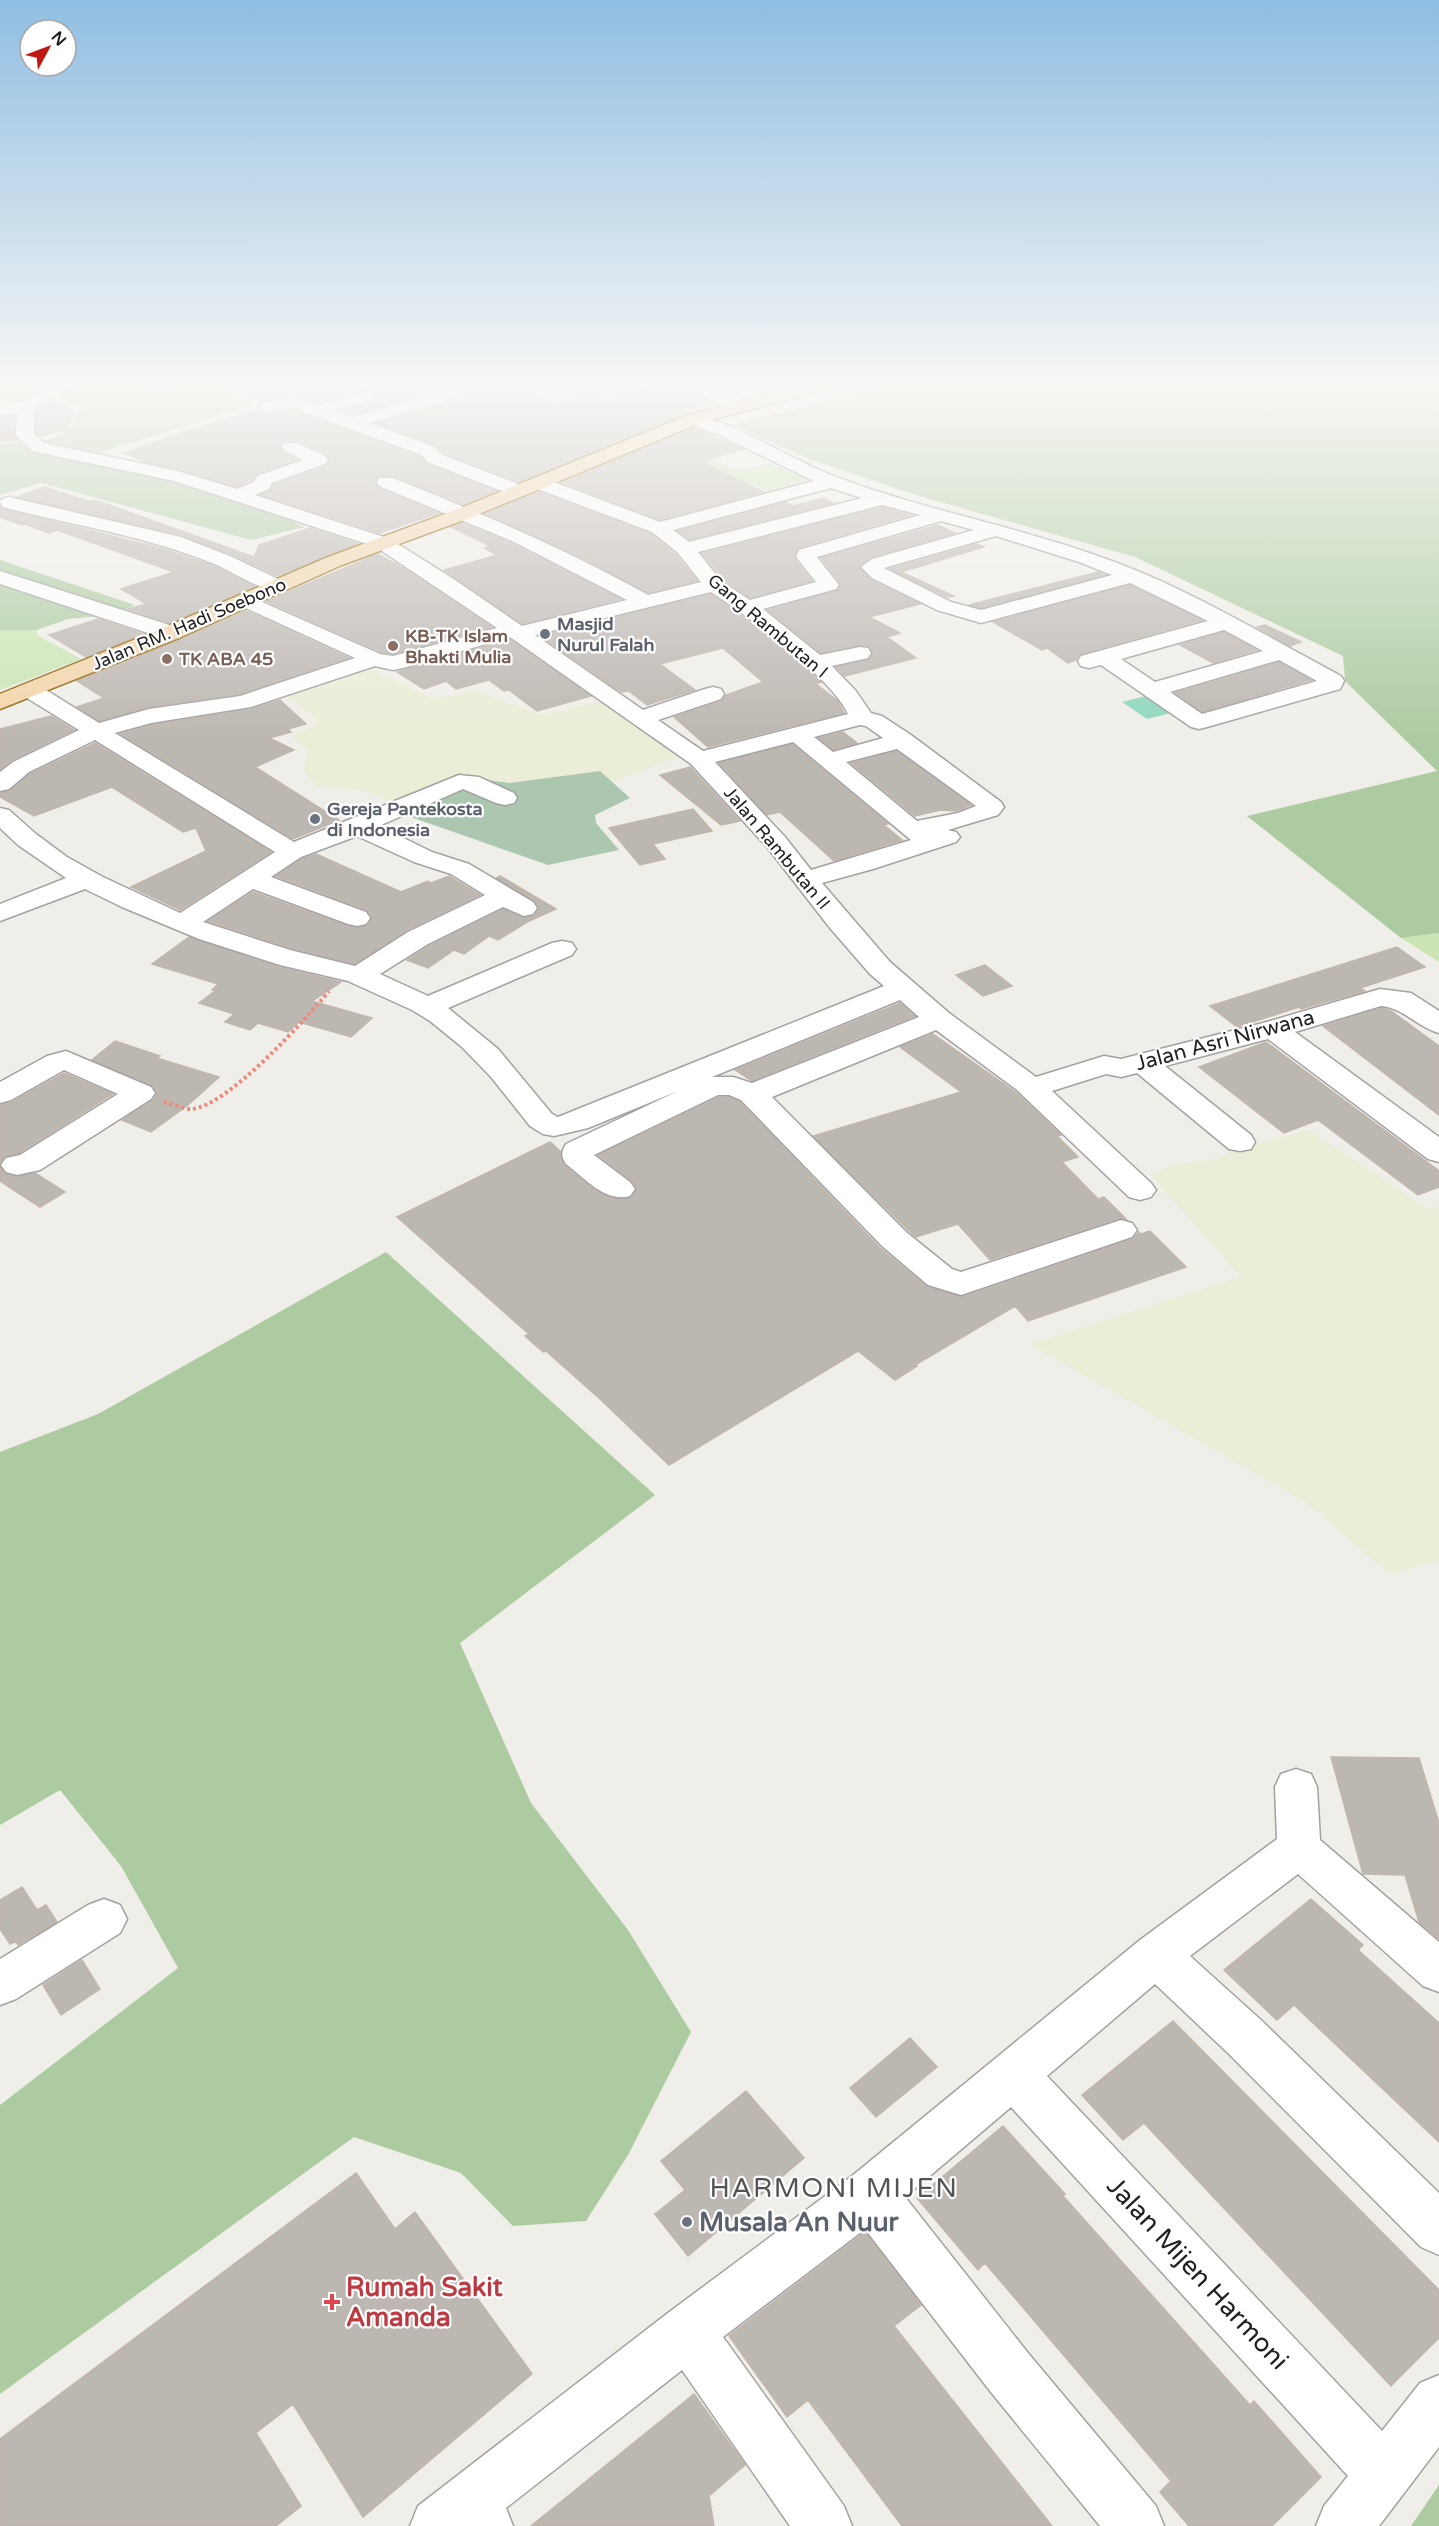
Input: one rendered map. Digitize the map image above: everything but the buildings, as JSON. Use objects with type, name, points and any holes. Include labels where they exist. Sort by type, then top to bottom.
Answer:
[{"type":"main road","name":"Jalan RM. Hadi Soebono","points":[[0,702],[171,633],[277,586],[487,504]]},
{"type":"street","points":[[13,504],[174,542],[223,560],[277,586]]},
{"type":"street","name":"Jalan Rambutan II","points":[[262,504],[383,543],[515,631],[576,676],[699,759],[776,842],[839,922],[902,989],[1040,1096],[1140,1190]]},
{"type":"street","points":[[442,504],[602,577],[646,602]]},
{"type":"street","name":"Gang Rambutan I","points":[[594,504],[658,528],[685,549],[714,585],[747,607],[815,663],[847,695],[859,711],[860,718]]},
{"type":"street","points":[[658,528],[749,504]]},
{"type":"street","points":[[685,549],[863,504]]},
{"type":"street","points":[[900,504],[996,530],[1086,558],[1132,576],[1226,622],[1331,678],[1332,684],[1198,722],[1152,690],[1096,659],[1226,622]]},
{"type":"street","points":[[941,515],[806,554],[806,557],[854,580],[961,609],[1005,630],[1161,589]]},
{"type":"street","points":[[747,607],[854,580],[873,565],[996,530]]},
{"type":"street","points":[[961,626],[1132,576]]},
{"type":"street","points":[[0,577],[171,633]]},
{"type":"street","points":[[244,600],[374,659],[393,663],[515,631],[714,585]]},
{"type":"street","points":[[1020,607],[1044,620]]},
{"type":"street","points":[[815,663],[860,653]]},
{"type":"street","points":[[1152,690],[1281,653]]},
{"type":"street","points":[[0,784],[7,776],[48,752],[95,731],[149,716],[243,702],[374,659]]},
{"type":"street","points":[[30,690],[292,852]]},
{"type":"street","points":[[640,718],[713,694]]},
{"type":"street","points":[[699,759],[860,718],[874,721],[903,740],[992,807],[964,819],[963,827],[959,831],[921,836],[864,864],[805,879]]},
{"type":"street","points":[[798,735],[921,836]]},
{"type":"street","points":[[828,760],[903,740]]},
{"type":"street","points":[[183,923],[292,852],[355,828],[459,782],[471,782],[505,798]]},
{"type":"street","points":[[0,815],[29,840],[84,880],[183,923],[279,956],[355,975],[426,1007],[482,1049],[541,1120],[554,1127],[578,1122],[902,989]]},
{"type":"street","points":[[355,828],[374,832],[423,857],[460,868],[514,902],[418,938],[355,975]]},
{"type":"street","points":[[0,850],[29,840]]},
{"type":"street","points":[[251,879],[357,918]]},
{"type":"street","points":[[0,913],[84,880]]},
{"type":"street","points":[[426,1007],[562,950]]},
{"type":"street","name":"Jalan Asri Nirwana","points":[[1040,1096],[1120,1076],[1132,1065],[1273,1029],[1380,997],[1390,996],[1411,1004],[1439,1024]]},
{"type":"street","points":[[752,1094],[939,1019]]},
{"type":"street","points":[[1273,1029],[1435,1145]]},
{"type":"street","points":[[0,1094],[57,1062],[66,1060],[140,1093]]},
{"type":"street","points":[[1132,1065],[1240,1142]]},
{"type":"street","points":[[619,1189],[577,1157],[577,1151],[713,1086],[733,1086],[752,1094],[894,1239],[940,1277],[951,1282],[962,1284],[1122,1230]]},
{"type":"street","points":[[17,1165],[29,1163],[140,1093]]},
{"type":"street","points":[[1296,1787],[1299,1848],[1439,1971]]},
{"type":"street","points":[[465,2518],[687,2332],[870,2194],[1156,1955],[1299,1848]]},
{"type":"street","points":[[0,1984],[104,1919]]},
{"type":"street","points":[[1156,1955],[1245,2037],[1439,2229]]},
{"type":"street","name":"Jalan Mijen Harmoni","points":[[1013,2074],[1383,2473]]},
{"type":"street","points":[[870,2194],[1009,2372],[1136,2526]]},
{"type":"street","points":[[687,2332],[824,2526]]},
{"type":"street","points":[[1344,2526],[1439,2402]]},
{"type":"path","points":[[140,1093],[183,1109],[199,1107],[213,1101],[256,1068],[302,1024],[325,994],[355,975]]},
{"type":"green space","points":[[118,504],[245,504],[305,527],[251,540]]},
{"type":"green space","points":[[947,504],[1439,504],[1439,933],[1401,938],[1247,816],[1437,771],[1345,681],[1343,656],[1135,557]]},
{"type":"green space","points":[[0,560],[135,605],[112,615],[68,619],[37,630],[0,630]]},
{"type":"green space","points":[[0,630],[37,630],[37,635],[81,659],[0,690]]},
{"type":"green space","points":[[367,667],[432,698],[477,691],[540,715],[603,701],[685,755],[610,782],[600,771],[510,783],[457,776],[392,803],[365,790],[317,786],[304,771],[308,750],[293,736],[320,723],[284,693]]},
{"type":"green space","points":[[1150,695],[1175,712],[1147,719],[1122,702]]},
{"type":"green space","points":[[600,771],[630,798],[595,815],[596,823],[619,850],[548,865],[408,816],[392,803],[457,776],[510,783]]},
{"type":"green space","points":[[1439,933],[1439,962],[1401,938]]},
{"type":"green space","points":[[1308,1130],[1428,1209],[1439,1206],[1439,1560],[1391,1574],[1309,1504],[1030,1344],[1241,1277],[1151,1175],[1174,1165],[1217,1159],[1238,1149]]},
{"type":"green space","points":[[386,1252],[655,1495],[460,1643],[531,1803],[628,1930],[691,2032],[628,2155],[586,2221],[513,2226],[461,2173],[354,2137],[0,2394],[0,2105],[178,1968],[121,1866],[60,1790],[0,1825],[0,1452],[98,1414]]},
{"type":"green space","points":[[1439,2485],[1439,2526],[1411,2526]]},
{"type":"place","name":"Masjid Nurul Falah","points":[[545,634]]},
{"type":"place","name":"KB-TK Islam Bhakti Mulia","points":[[393,646]]},
{"type":"place","name":"TK ABA 45","points":[[167,659]]},
{"type":"place","name":"Gereja Pantekosta di Indonesia","points":[[315,819]]},
{"type":"place","name":"Musala An Nuur","points":[[687,2222]]},
{"type":"place","name":"Rumah Sakit Amanda","points":[[332,2302]]},
{"type":"district","name":"HARMONI MIJEN","points":[[834,2188]]}]
